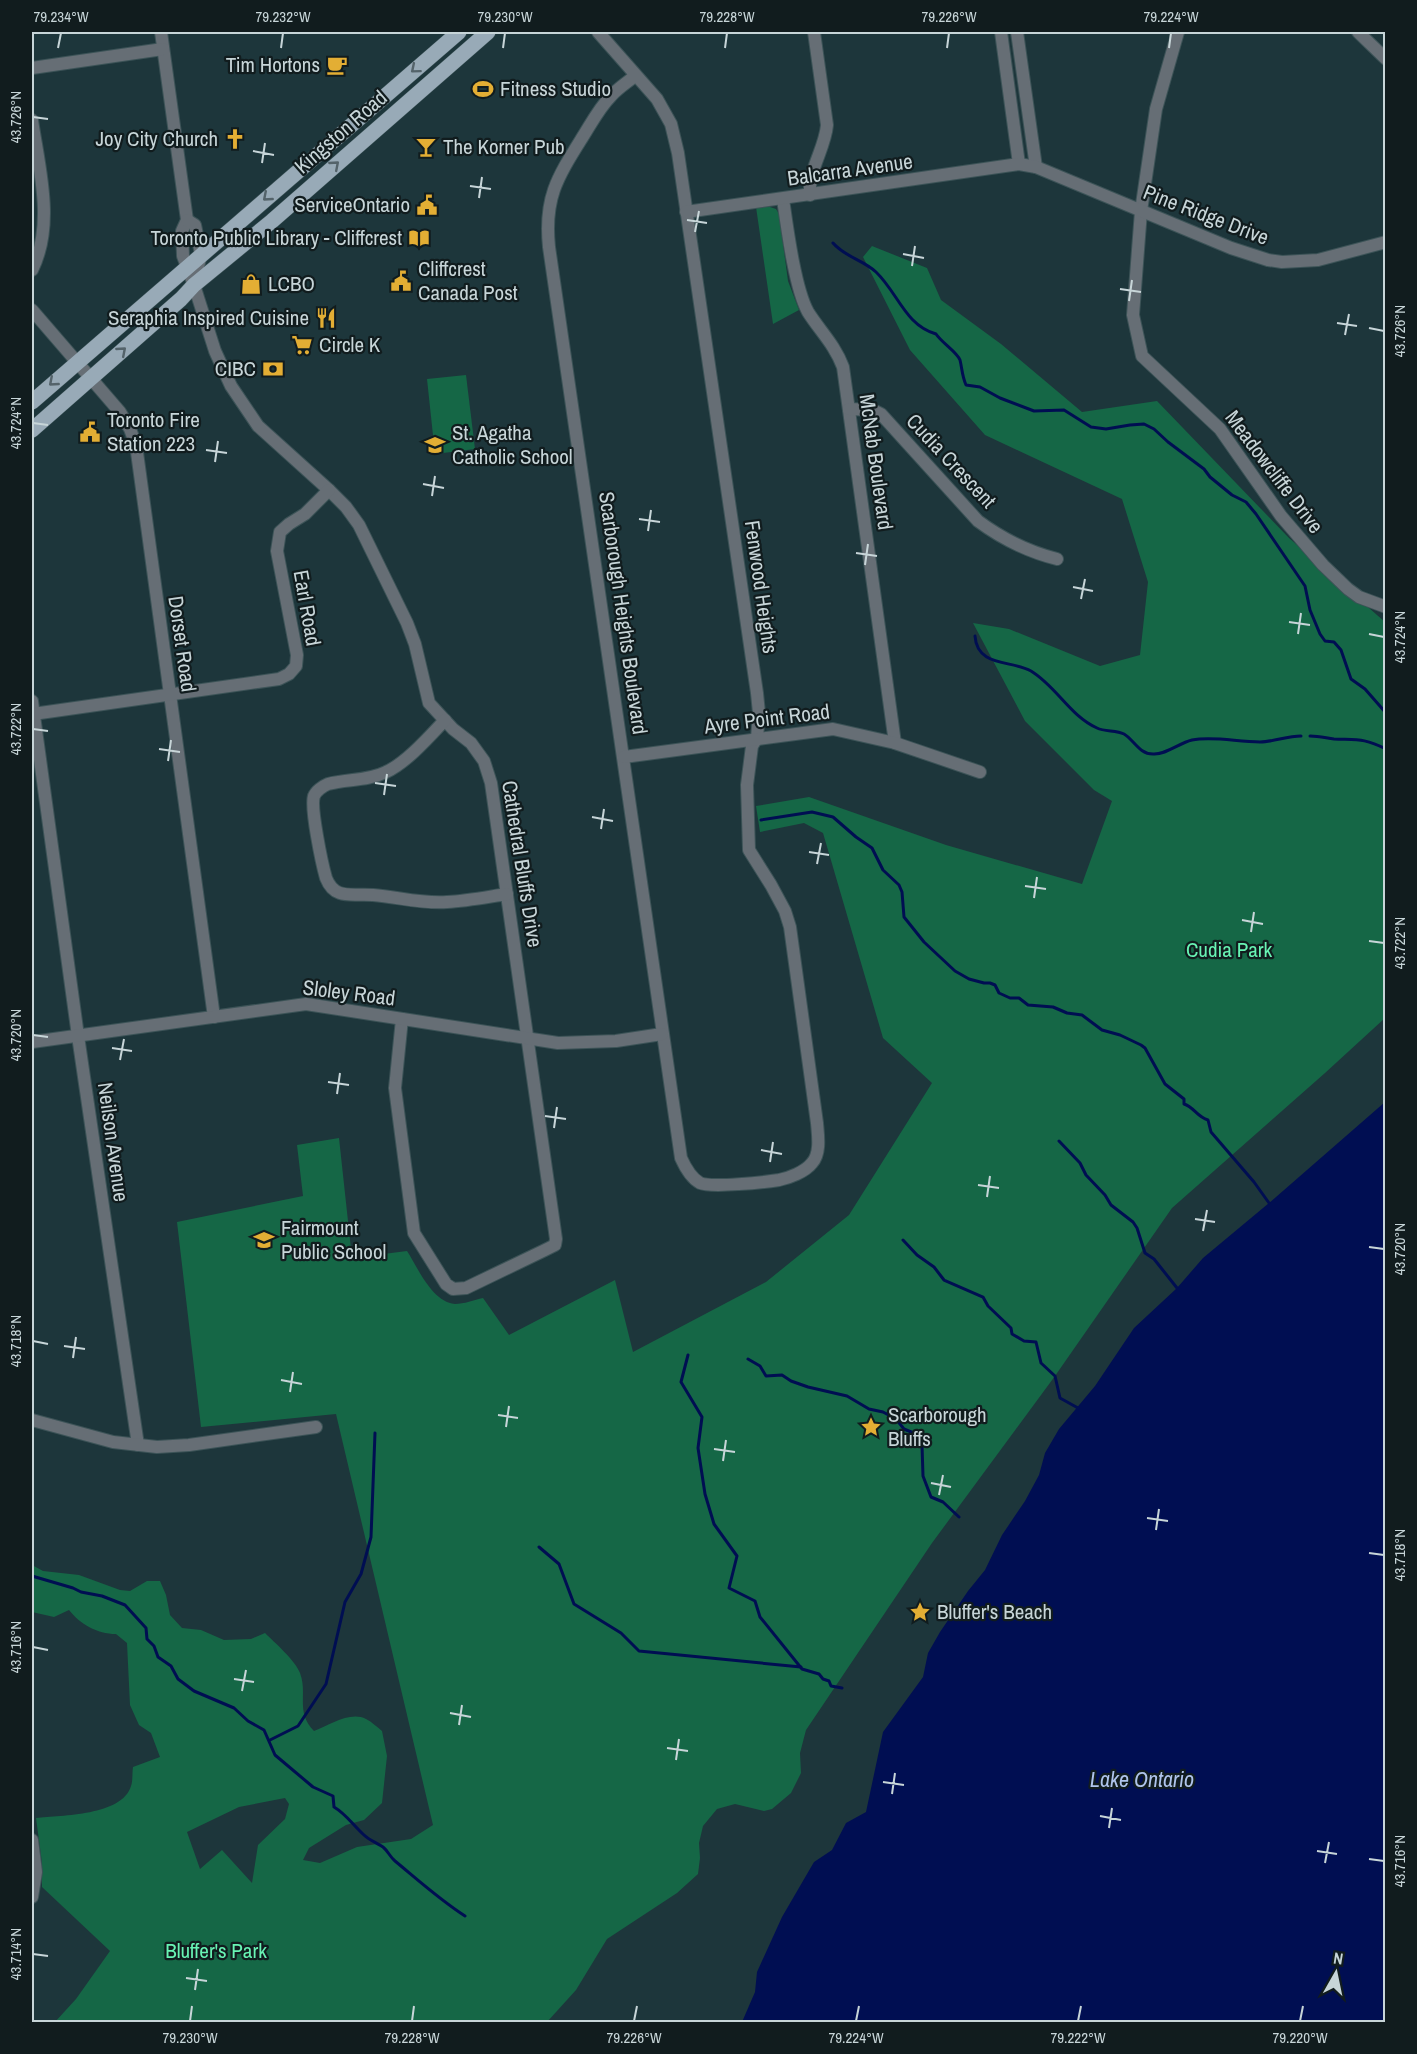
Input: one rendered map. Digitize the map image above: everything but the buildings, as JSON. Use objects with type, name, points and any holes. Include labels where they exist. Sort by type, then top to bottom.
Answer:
[{"type":"main road","name":"Kingston Road","points":[[32,402],[459,32]]},
{"type":"main road","name":"Kingston Road","points":[[32,430],[195,285],[488,32]]},
{"type":"street","points":[[161,32],[187,219],[195,225],[201,254],[195,285]]},
{"type":"street","name":"Fenwood Heights","points":[[598,32],[657,99],[671,124],[678,153],[757,693],[759,713],[757,738],[752,746],[747,785],[749,850],[785,911],[790,927],[817,1123],[818,1149],[812,1163],[798,1173],[780,1180],[708,1185],[696,1180]]},
{"type":"street","points":[[810,195],[809,183],[826,135],[827,125],[814,32]]},
{"type":"street","points":[[1001,32],[1019,164]]},
{"type":"street","points":[[1017,32],[1036,167]]},
{"type":"street","name":"Meadowcliffe Drive","points":[[1178,32],[1156,109],[1141,211],[1134,315],[1142,356],[1220,429],[1281,516],[1323,565],[1359,597],[1386,607]]},
{"type":"street","points":[[1358,32],[1386,59]]},
{"type":"street","points":[[32,69],[163,49]]},
{"type":"street","name":"Scarborough Heights Boulevard","points":[[636,75],[611,96],[598,112],[556,182],[549,208],[547,230],[681,1158],[689,1173],[696,1180]]},
{"type":"street","points":[[32,120],[45,206],[37,256],[32,270]]},
{"type":"street","name":"Balcarra Avenue","points":[[687,212],[1019,164]]},
{"type":"street","name":"Pine Ridge Drive","points":[[1019,164],[1036,167],[1250,255],[1282,262],[1318,260],[1386,242]]},
{"type":"street","name":"McNab Boulevard","points":[[783,199],[802,298],[808,312],[837,352],[843,367],[895,742]]},
{"type":"street","name":"Cathedral Bluffs Drive","points":[[187,219],[183,231],[183,256],[195,285],[215,351],[237,397],[270,438],[329,490],[352,514],[370,544],[407,623],[415,644],[429,703],[471,743],[484,761],[491,783],[556,1231],[555,1245],[466,1288],[453,1289],[447,1284],[414,1233],[395,1088],[402,1019]]},
{"type":"street","name":"Dorset Road","points":[[32,310],[75,363],[120,412],[136,445],[214,1017]]},
{"type":"street","name":"Cudia Crescent","points":[[849,409],[873,410],[881,414],[978,521],[993,532],[1039,554],[1057,559]]},
{"type":"street","name":"Earl Road","points":[[33,714],[279,679],[289,674],[296,666],[297,655],[277,543],[280,532],[305,514],[329,490]]},
{"type":"street","name":"Neilson Avenue","points":[[32,701],[138,1445]]},
{"type":"street","points":[[445,720],[398,766],[375,776],[326,784],[317,791],[314,797],[314,810],[326,878],[329,886],[340,894],[375,895],[405,900],[447,902],[507,894]]},
{"type":"street","name":"Ayre Point Road","points":[[624,757],[833,729],[895,742],[980,772]]},
{"type":"street","name":"Sloley Road","points":[[32,1042],[306,1004],[558,1043],[584,1043],[662,1034]]},
{"type":"street","points":[[32,1420],[114,1442],[171,1447],[316,1426]]},
{"type":"street","points":[[32,1840],[36,1872],[32,1898]]},
{"type":"green space","points":[[767,206],[776,209],[779,214],[788,281],[799,310],[773,324],[756,207]]},
{"type":"green space","points":[[872,246],[927,268],[941,300],[1001,344],[1082,412],[1157,401],[1289,538],[1385,622],[1385,1018],[1172,1208],[1055,1376],[932,1543],[806,1730],[800,1753],[801,1773],[791,1793],[772,1809],[764,1811],[735,1804],[717,1809],[703,1826],[699,1843],[698,1874],[677,1893],[607,1939],[576,1990],[547,2022],[55,2022],[76,1999],[110,1951],[42,1887],[42,1863],[36,1818],[104,1809],[125,1796],[131,1786],[133,1767],[160,1757],[151,1733],[139,1725],[130,1705],[127,1643],[116,1634],[90,1627],[78,1620],[69,1610],[54,1617],[32,1612],[32,1565],[43,1571],[79,1575],[120,1590],[130,1591],[147,1581],[160,1581],[166,1595],[170,1615],[182,1628],[201,1630],[224,1640],[251,1639],[265,1633],[294,1663],[300,1673],[303,1710],[308,1724],[314,1731],[340,1720],[360,1717],[382,1731],[387,1756],[382,1803],[364,1820],[346,1825],[309,1848],[303,1860],[320,1863],[357,1847],[411,1839],[433,1825],[336,1414],[201,1427],[177,1222],[303,1196],[297,1145],[339,1138],[352,1258],[407,1251],[426,1283],[439,1297],[455,1304],[483,1298],[509,1335],[615,1280],[633,1352],[766,1282],[849,1215],[932,1083],[883,1038],[823,833],[804,823],[760,832],[756,806],[809,797],[946,845],[1082,884],[1112,801],[1094,790],[1025,721],[973,623],[1009,629],[1100,666],[1140,655],[1148,582],[1122,499],[985,435],[910,350],[863,257]],"holes":[[[285,1798],[289,1804],[285,1819],[258,1845],[252,1883],[222,1850],[200,1869],[187,1832],[239,1807]]]},
{"type":"green space","points":[[466,375],[475,449],[435,454],[427,379]]},
{"type":"water","name":"Lake Ontario","points":[[1385,1102],[1385,2022],[742,2022],[755,1992],[757,1972],[782,1917],[814,1862],[832,1850],[846,1823],[866,1812],[883,1732],[923,1677],[928,1653],[968,1591],[985,1570],[1002,1535],[1039,1475],[1045,1453],[1059,1429],[1095,1386],[1134,1328],[1177,1288],[1203,1258]]},
{"type":"waterway","points":[[833,243],[843,252],[876,272],[909,316],[925,330],[936,334],[956,354],[960,360],[966,385],[980,387],[1000,398],[1034,411],[1064,410],[1091,427],[1106,429],[1144,424],[1154,429],[1204,469],[1232,495],[1246,502],[1305,586],[1310,610],[1320,634],[1325,641],[1334,642],[1341,650],[1351,679],[1365,689],[1386,713]]},
{"type":"waterway","points":[[975,636],[977,646],[988,658],[1031,671],[1087,723],[1100,729],[1124,734],[1144,752],[1163,753],[1192,740],[1200,739],[1260,742],[1301,736]]},
{"type":"waterway","points":[[1310,736],[1361,740],[1386,749]]},
{"type":"waterway","points":[[761,820],[812,812],[833,817],[872,848],[883,870],[899,885],[902,892],[904,917],[924,942],[955,971],[969,979],[995,985],[999,993],[1010,998],[1019,998],[1028,1005],[1053,1007],[1067,1013],[1082,1015],[1102,1030],[1120,1035],[1145,1048],[1165,1084],[1184,1099],[1184,1104],[1208,1120],[1211,1132],[1269,1203]]},
{"type":"waterway","points":[[1059,1141],[1080,1163],[1086,1175],[1111,1205],[1133,1222],[1145,1253],[1154,1259],[1177,1288]]},
{"type":"waterway","points":[[903,1240],[917,1255],[934,1267],[944,1280],[983,1297],[988,1306],[1011,1328],[1012,1334],[1024,1341],[1036,1342],[1041,1363],[1055,1376],[1060,1398],[1078,1408]]},
{"type":"waterway","points":[[688,1355],[681,1382],[702,1417],[698,1448],[705,1494],[714,1524],[737,1556],[729,1588],[755,1601],[760,1617],[802,1669],[819,1674],[823,1679],[829,1681],[831,1686],[842,1688]]},
{"type":"waterway","points":[[748,1359],[760,1366],[766,1376],[782,1375],[808,1387],[847,1396],[869,1409],[883,1412],[896,1419],[904,1429],[916,1434],[922,1445],[923,1476],[931,1497],[943,1502],[959,1517]]},
{"type":"waterway","points":[[270,1740],[298,1726],[326,1684],[345,1602],[361,1574],[371,1537],[375,1433]]},
{"type":"waterway","points":[[539,1547],[559,1564],[574,1604],[621,1633],[639,1651],[801,1667]]},
{"type":"waterway","points":[[32,1576],[125,1605],[146,1628],[147,1639],[154,1646],[158,1657],[171,1666],[178,1679],[194,1691],[234,1708],[248,1721],[264,1730],[275,1755],[313,1787],[333,1796],[334,1807],[364,1835],[383,1847],[395,1861],[465,1916]]},
{"type":"place","name":"Tim Hortons","points":[[337,65]]},
{"type":"place","name":"Fitness Studio","points":[[483,89]]},
{"type":"place","name":"Joy City Church","points":[[235,139]]},
{"type":"place","name":"The Korner Pub","points":[[426,147]]},
{"type":"place","name":"ServiceOntario","points":[[427,205]]},
{"type":"place","name":"Toronto Public Library - Cliffcrest","points":[[419,238]]},
{"type":"place","name":"Cliffcrest Canada Post","points":[[401,281]]},
{"type":"place","name":"LCBO","points":[[251,284]]},
{"type":"place","name":"Seraphia Inspired Cuisine","points":[[326,318]]},
{"type":"place","name":"Circle K","points":[[302,345]]},
{"type":"place","name":"CIBC","points":[[273,369]]},
{"type":"place","name":"Toronto Fire Station 223","points":[[90,432]]},
{"type":"place","name":"St. Agatha Catholic School","points":[[435,445]]},
{"type":"place","name":"Fairmount Public School","points":[[264,1240]]},
{"type":"place","name":"Scarborough Bluffs","points":[[871,1427]]},
{"type":"place","name":"Bluffer's Beach","points":[[920,1612]]},
{"type":"park label","name":"Cudia Park","points":[[1229,950]]},
{"type":"park label","name":"Bluffer's Park","points":[[216,1951]]}]
